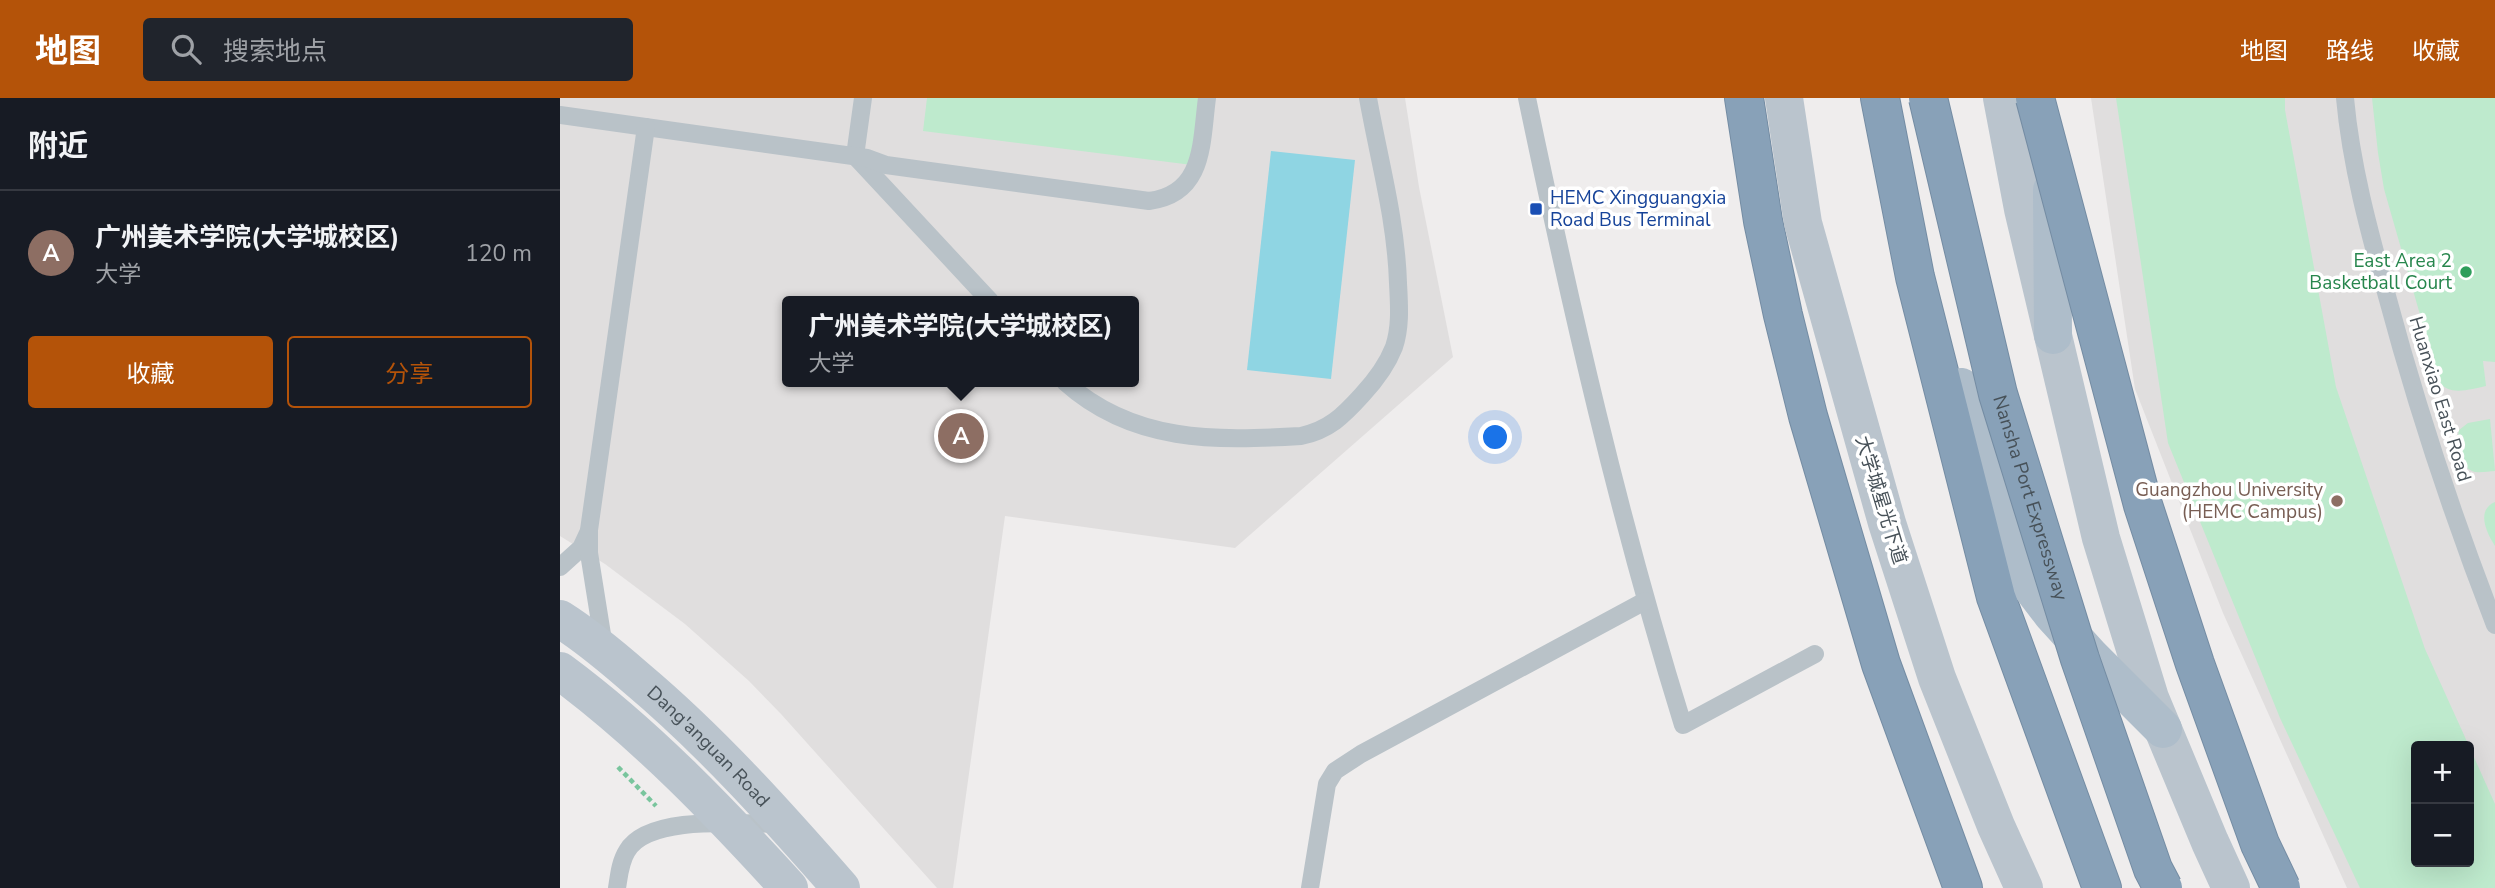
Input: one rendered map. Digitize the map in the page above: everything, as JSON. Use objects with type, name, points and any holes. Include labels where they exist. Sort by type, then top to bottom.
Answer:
[{"type":"highway","points":[[1744,98],[1763,222],[1808,416],[1881,664],[1964,888]]},
{"type":"highway","points":[[1880,98],[1915,277],[1996,597],[2102,888]]},
{"type":"highway","name":"Nansha Port Expressway","points":[[1928,98],[1998,394],[2080,659],[2153,869],[2163,888]]},
{"type":"highway","points":[[2035,98],[2143,505],[2195,664],[2260,845],[2281,888]]},
{"type":"main road","name":"大学城星光下道","points":[[1784,98],[1803,223],[1887,523],[1937,678],[2024,888]]},
{"type":"main road","points":[[1899,98],[1920,233],[1947,338],[2002,525],[2026,580],[2052,614],[2163,729]]},
{"type":"main road","points":[[2002,98],[2023,209],[2101,538],[2150,698],[2231,888]]},
{"type":"main road","points":[[2047,98],[2053,215],[2053,335]]},
{"type":"main road","name":"Dang'anguan Road","points":[[560,619],[612,658],[693,728],[785,824],[841,888]]},
{"type":"main road","name":"Dang'anguan Road","points":[[560,671],[644,739],[731,824],[789,888]]},
{"type":"lane","points":[[855,156],[863,98]]},
{"type":"lane","points":[[560,115],[855,156],[886,165],[1141,201],[1157,201],[1179,190],[1195,172],[1208,98]]},
{"type":"lane","points":[[1071,387],[1109,414],[1175,435],[1201,438],[1301,436],[1315,433],[1337,421],[1370,386],[1387,362],[1398,328],[1397,247],[1368,98]]},
{"type":"lane","points":[[1527,98],[1591,396],[1645,601],[1683,725],[1815,654]]},
{"type":"lane","name":"Huanxiao East Road","points":[[2345,98],[2361,195],[2402,353],[2451,506],[2487,585],[2495,625]]},
{"type":"lane","points":[[612,658],[605,650],[602,638],[589,554],[589,530],[646,127]]},
{"type":"lane","points":[[855,156],[985,296]]},
{"type":"lane","points":[[560,568],[581,548],[589,530]]},
{"type":"lane","points":[[1310,888],[1325,795],[1330,776],[1335,771],[1361,754],[1645,601]]},
{"type":"lane","points":[[617,888],[627,851],[641,836],[674,827],[785,824]]},
{"type":"path","points":[[616,765],[657,806]]},
{"type":"shaded area","points":[[560,98],[1405,98],[1419,187],[1453,357],[1235,548],[1005,516],[953,888],[937,888],[749,681],[685,624],[605,564],[560,536]]},
{"type":"shaded area","name":"Guangzhou University (HEMC Campus)","points":[[2091,98],[2495,98],[2495,888],[2347,888],[2223,613],[2135,389]]},
{"type":"green space","points":[[927,98],[1209,98],[1200,166],[923,131]]},
{"type":"green space","points":[[2116,98],[2285,98],[2336,387],[2425,649],[2467,741],[2411,741],[2411,867],[2474,867],[2474,757],[2495,804],[2495,888],[2360,888],[2280,718],[2168,443]]},
{"type":"green space","name":"East Area 2 Basketball Court","points":[[2372,98],[2495,98],[2495,362],[2483,361],[2486,386],[2454,390],[2443,386],[2439,381],[2384,189]]},
{"type":"green space","points":[[2490,419],[2495,471],[2475,472],[2464,464],[2462,459],[2459,430],[2468,423]]},
{"type":"green space","points":[[2495,502],[2495,546],[2486,528],[2484,516],[2489,506]]},
{"type":"water","points":[[1271,151],[1355,160],[1331,379],[1247,370]]},
{"type":"place","name":"HEMC Xingguangxia Road Bus Terminal","points":[[1536,209]]},
{"type":"place","name":"East Area 2 Basketball Court","points":[[2466,272]]},
{"type":"place","name":"广州美术学院(大学城校区)","points":[[961,436]]},
{"type":"place","name":"Guangzhou University (HEMC Campus)","points":[[2337,501]]}]
